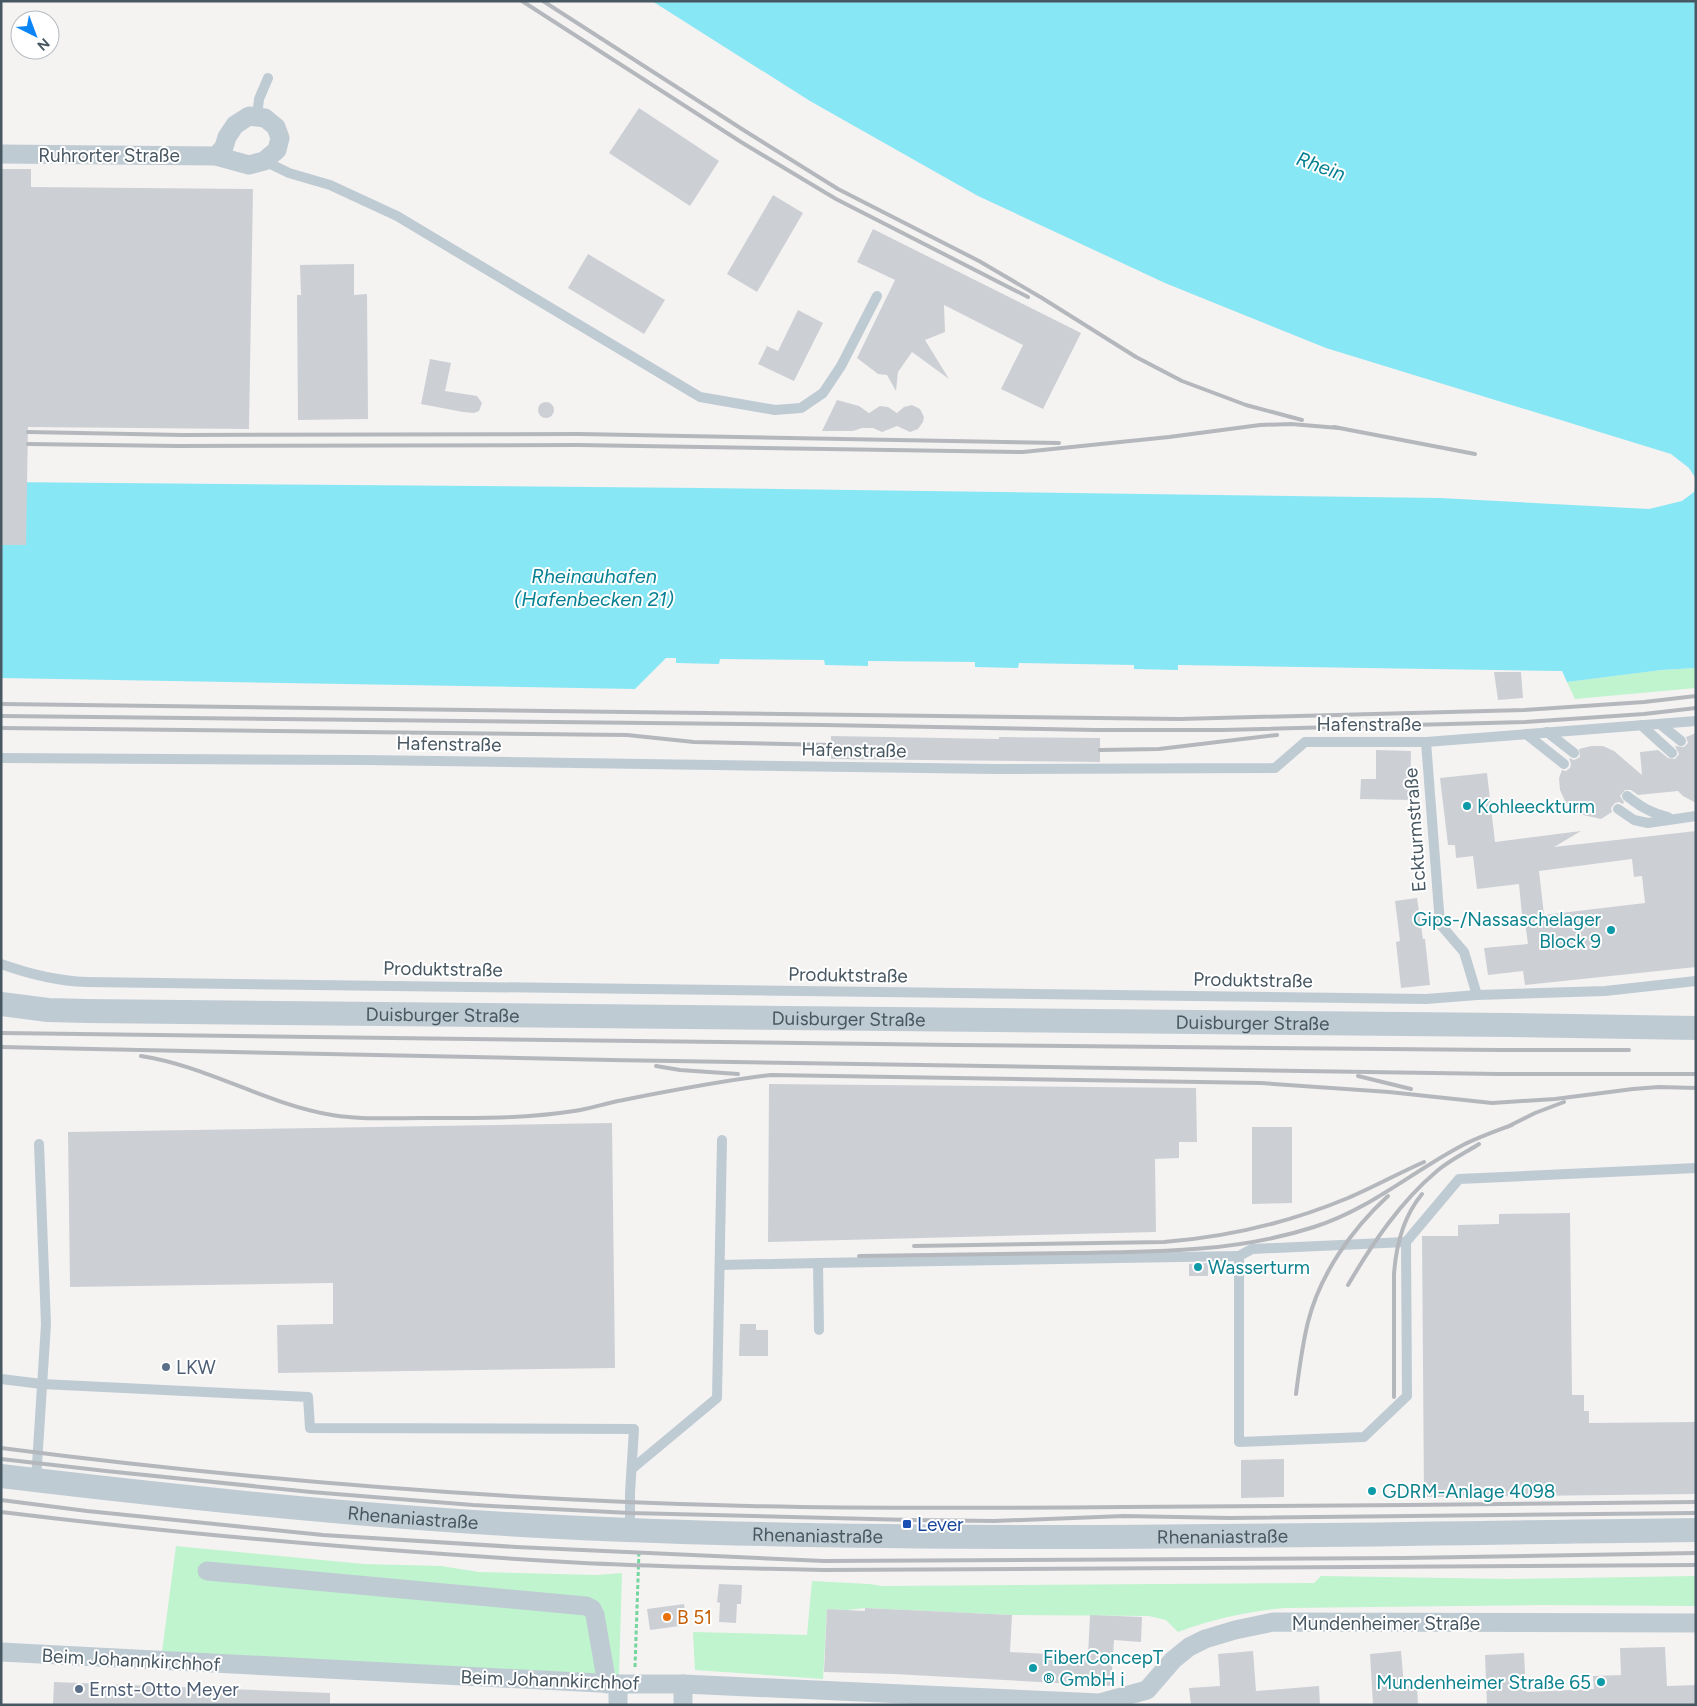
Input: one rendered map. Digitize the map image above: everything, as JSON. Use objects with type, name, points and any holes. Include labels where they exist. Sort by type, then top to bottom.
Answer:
[{"type":"street","points":[[216,156],[224,148],[227,137],[235,125],[249,116],[265,118],[276,127],[280,138],[277,150],[264,161]]},
{"type":"street","name":"Ruhrorter Straße","points":[[1,154],[216,156],[249,165],[264,161]]},
{"type":"street","name":"Duisburger Straße","points":[[1,1004],[48,1010],[87,1011],[1510,1024],[1696,1028]]},
{"type":"street","name":"Rhenaniastraße","points":[[1,1476],[108,1489],[634,1537],[914,1537],[1696,1530]]},
{"type":"street","points":[[208,1571],[586,1606],[592,1609],[595,1615],[620,1684],[618,1705]]},
{"type":"street","name":"Mundenheimer Straße","points":[[1100,1704],[1147,1698],[1173,1660],[1190,1647],[1235,1630],[1273,1622],[1696,1623]]},
{"type":"street","name":"Beim Johannkirchhof","points":[[1,1652],[620,1684],[683,1684],[902,1700],[1100,1704]]},
{"type":"street","points":[[683,1684],[683,1705]]},
{"type":"lane","points":[[257,118],[259,99],[268,78]]},
{"type":"lane","points":[[264,161],[288,173],[330,185],[397,216],[700,397],[775,410],[801,408],[823,393],[841,366],[877,296]]},
{"type":"lane","name":"Hafenstraße","points":[[1,758],[365,760],[994,769],[1275,768],[1305,742],[1426,742],[1696,722]]},
{"type":"lane","points":[[1660,724],[1682,740]]},
{"type":"lane","points":[[1641,725],[1672,752]]},
{"type":"lane","points":[[1547,732],[1574,753]]},
{"type":"lane","points":[[1526,734],[1564,764]]},
{"type":"lane","name":"Eckturmstraße","points":[[1426,742],[1440,924],[1464,952],[1477,996]]},
{"type":"lane","points":[[1627,796],[1653,814],[1675,819]]},
{"type":"lane","points":[[1618,809],[1634,820],[1648,823],[1696,816]]},
{"type":"lane","name":"Produktstraße","points":[[1,964],[23,972],[69,982],[1426,1000],[1605,991],[1696,981]]},
{"type":"lane","points":[[633,1468],[717,1398],[722,1140]]},
{"type":"lane","points":[[36,1480],[46,1324],[39,1144]]},
{"type":"lane","points":[[1239,1256],[1239,1442],[1364,1437],[1407,1396],[1406,1242],[1459,1179],[1696,1168]]},
{"type":"lane","points":[[720,1265],[1239,1256],[1252,1249],[1406,1242]]},
{"type":"lane","points":[[818,1263],[819,1330]]},
{"type":"lane","points":[[1,1378],[42,1384],[308,1397],[310,1428],[634,1429],[630,1493],[634,1537]]},
{"type":"path","points":[[620,1684],[634,1537]]},
{"type":"green space","points":[[1696,668],[1696,688],[1575,699],[1567,682],[1662,670]]},
{"type":"green space","points":[[176,1546],[364,1564],[441,1566],[479,1572],[597,1575],[622,1573],[619,1675],[162,1652]]},
{"type":"green space","points":[[1321,1576],[1511,1579],[1696,1576],[1696,1606],[1542,1605],[1284,1608],[1230,1617],[1178,1632],[1166,1620],[1149,1616],[1012,1615],[865,1608],[847,1610],[827,1609],[823,1679],[695,1670],[693,1632],[807,1635],[812,1581],[882,1586],[1314,1583]]},
{"type":"water","name":"Rhein","points":[[652,1],[1696,1],[1696,479],[1689,468],[1671,454],[1326,348],[1165,283],[978,196],[810,101]]},
{"type":"water","name":"Rheinauhafen (Hafenbecken 21)","points":[[1,482],[702,488],[1440,498],[1649,509],[1682,501],[1694,492],[1696,484],[1696,668],[1662,670],[1567,682],[1562,671],[1178,665],[1178,670],[1134,669],[1134,665],[1019,663],[1018,668],[975,667],[975,662],[868,661],[868,666],[825,665],[824,660],[720,659],[719,664],[676,663],[676,658],[666,658],[635,689],[1,678]]},
{"type":"building","points":[[639,108],[719,161],[690,206],[609,153]]},
{"type":"building","points":[[1,169],[31,169],[31,187],[253,189],[249,429],[28,427],[26,545],[1,545]]},
{"type":"building","points":[[773,195],[803,213],[757,292],[727,274]]},
{"type":"building","points":[[873,229],[1081,333],[1043,409],[1001,389],[1023,345],[944,305],[945,332],[925,340],[949,379],[912,352],[898,372],[896,391],[887,375],[878,374],[857,358],[895,280],[857,262]]},
{"type":"building","points":[[588,254],[665,300],[644,334],[568,288]]},
{"type":"building","points":[[354,264],[354,295],[367,294],[368,419],[298,420],[297,295],[301,295],[300,265]]},
{"type":"building","points":[[798,310],[823,323],[794,381],[758,364],[767,346],[778,351]]},
{"type":"building","points":[[430,359],[451,363],[445,391],[477,396],[482,403],[479,411],[474,413],[463,412],[421,404]]},
{"type":"building","points":[[837,400],[859,406],[869,413],[880,406],[888,407],[897,413],[904,407],[912,405],[920,409],[924,417],[923,422],[918,429],[910,432],[897,426],[882,432],[873,428],[862,428],[853,431],[822,431]]},
{"type":"building","points":[[543,402],[549,402],[554,407],[552,416],[543,418],[538,413],[538,407]]},
{"type":"building","points":[[1494,672],[1521,672],[1523,698],[1498,700]]},
{"type":"building","points":[[1696,733],[1696,803],[1678,791],[1638,795],[1631,790],[1625,790],[1620,796],[1624,802],[1623,804],[1615,803],[1611,808],[1612,812],[1601,819],[1583,815],[1573,810],[1565,801],[1560,790],[1559,778],[1562,770],[1566,771],[1570,768],[1569,758],[1574,760],[1580,757],[1579,749],[1603,746],[1614,751],[1642,775],[1640,752],[1658,750],[1668,758],[1675,759],[1679,754],[1675,746],[1684,747],[1688,743],[1686,737]]},
{"type":"building","points":[[831,736],[999,739],[999,737],[1100,738],[1100,762],[831,759]]},
{"type":"building","points":[[1376,750],[1411,751],[1410,800],[1360,799],[1361,779],[1376,779]]},
{"type":"building","points":[[1487,773],[1495,842],[1581,831],[1554,847],[1696,831],[1696,967],[1525,985],[1523,971],[1488,975],[1484,948],[1528,944],[1524,915],[1522,915],[1519,884],[1477,889],[1473,856],[1456,858],[1455,845],[1448,845],[1440,778]],"holes":[[[1632,859],[1634,877],[1642,876],[1645,903],[1544,915],[1539,871]]]},
{"type":"building","points":[[1417,898],[1423,939],[1425,939],[1430,985],[1401,988],[1396,942],[1400,941],[1395,901]]},
{"type":"building","points":[[769,1084],[1196,1088],[1197,1142],[1179,1142],[1179,1158],[1155,1159],[1156,1232],[768,1242]]},
{"type":"building","points":[[612,1123],[615,1368],[278,1373],[277,1325],[333,1324],[333,1283],[70,1287],[68,1132]]},
{"type":"building","points":[[1252,1127],[1292,1127],[1292,1203],[1252,1204]]},
{"type":"building","points":[[1570,1213],[1572,1395],[1584,1395],[1584,1411],[1589,1411],[1589,1423],[1696,1422],[1696,1494],[1424,1497],[1422,1236],[1458,1236],[1458,1225],[1499,1224],[1499,1214]]},
{"type":"building","name":"Wasserturm","points":[[1208,1263],[1208,1276],[1189,1276],[1189,1264]]},
{"type":"building","points":[[740,1324],[756,1324],[756,1330],[768,1330],[768,1356],[739,1356]]},
{"type":"building","points":[[1284,1459],[1284,1497],[1241,1498],[1241,1460]]},
{"type":"building","points":[[719,1584],[742,1585],[741,1604],[737,1604],[736,1623],[719,1622],[720,1603],[717,1602]]},
{"type":"building","name":"B 51","points":[[684,1604],[687,1625],[650,1630],[647,1609]]},
{"type":"building","points":[[865,1608],[1012,1615],[1010,1652],[1088,1656],[1090,1615],[1142,1617],[1141,1642],[1114,1640],[1111,1686],[824,1672],[827,1609],[865,1611]]},
{"type":"building","points":[[1665,1647],[1667,1686],[1696,1685],[1696,1705],[1487,1705],[1485,1655],[1524,1653],[1526,1692],[1594,1689],[1593,1676],[1621,1675],[1620,1648]]},
{"type":"building","points":[[1253,1651],[1256,1691],[1319,1686],[1320,1705],[1191,1705],[1189,1688],[1220,1686],[1218,1654]]},
{"type":"building","points":[[1401,1651],[1404,1686],[1417,1685],[1418,1705],[1373,1705],[1370,1654]]},
{"type":"building","points":[[54,1682],[330,1693],[330,1705],[53,1705]]},
{"type":"railway","points":[[522,1],[741,142],[836,199],[1028,297]]},
{"type":"railway","points":[[543,1],[838,189],[979,261],[1136,357],[1182,381],[1246,405],[1302,420]]},
{"type":"railway","points":[[28,444],[178,446],[578,445],[1023,452],[1169,437],[1260,425],[1291,424],[1339,428]]},
{"type":"railway","points":[[1334,427],[1475,454]]},
{"type":"railway","points":[[28,432],[182,435],[579,434],[1059,443]]},
{"type":"railway","points":[[1,704],[1180,719],[1524,710],[1644,702],[1696,696]]},
{"type":"railway","points":[[1,716],[1223,730],[1525,722],[1644,714],[1696,708]]},
{"type":"railway","points":[[1,728],[627,735],[694,742],[831,745]]},
{"type":"railway","points":[[1100,750],[1159,749],[1277,735]]},
{"type":"railway","points":[[1,1033],[955,1045],[1629,1050]]},
{"type":"railway","points":[[1,1047],[611,1060],[1498,1074],[1696,1074]]},
{"type":"railway","points":[[141,1056],[189,1068],[308,1110],[343,1117],[366,1118],[498,1118],[555,1114],[694,1086],[771,1075],[1261,1083],[1389,1092],[1492,1103],[1555,1099],[1659,1087],[1696,1088]]},
{"type":"railway","points":[[656,1066],[680,1070],[738,1074]]},
{"type":"railway","points":[[1358,1076],[1411,1089]]},
{"type":"railway","points":[[1507,1127],[1535,1113],[1564,1102]]},
{"type":"railway","points":[[859,1256],[1165,1251],[1226,1246],[1285,1235],[1334,1220],[1353,1211],[1444,1155],[1481,1137],[1512,1125]]},
{"type":"railway","points":[[1348,1285],[1377,1239],[1411,1196],[1442,1167],[1479,1144]]},
{"type":"railway","points":[[914,1246],[1164,1242],[1212,1237],[1281,1222],[1326,1207],[1358,1194],[1424,1162]]},
{"type":"railway","points":[[1394,1397],[1395,1263],[1405,1222],[1422,1194]]},
{"type":"railway","points":[[1296,1394],[1308,1322],[1320,1287],[1339,1253],[1350,1238],[1388,1196]]},
{"type":"railway","points":[[1,1448],[187,1470],[374,1487],[655,1503],[936,1508],[1696,1502]]},
{"type":"railway","points":[[1,1459],[311,1492],[473,1505],[630,1513],[994,1521],[1124,1516],[1230,1518],[1696,1513]]},
{"type":"railway","points":[[1,1500],[87,1511],[323,1535],[516,1547],[824,1561],[1404,1558],[1696,1553]]},
{"type":"railway","points":[[1,1512],[213,1535],[425,1553],[663,1566],[823,1570],[1696,1565]]},
{"type":"place","name":"Kohleeckturm","points":[[1467,806]]},
{"type":"place","name":"Gips-/Nassaschelager Block 9","points":[[1611,930]]},
{"type":"place","name":"Wasserturm","points":[[1198,1267]]},
{"type":"place","name":"LKW","points":[[166,1367]]},
{"type":"place","name":"GDRM-Anlage 4098","points":[[1372,1491]]},
{"type":"place","name":"Lever","points":[[907,1524]]},
{"type":"place","name":"B 51","points":[[667,1617]]},
{"type":"place","name":"FiberConcepT ® GmbH i","points":[[1033,1668]]},
{"type":"place","name":"Mundenheimer Straße 65","points":[[1601,1682]]},
{"type":"place","name":"Ernst-Otto Meyer","points":[[79,1689]]}]
